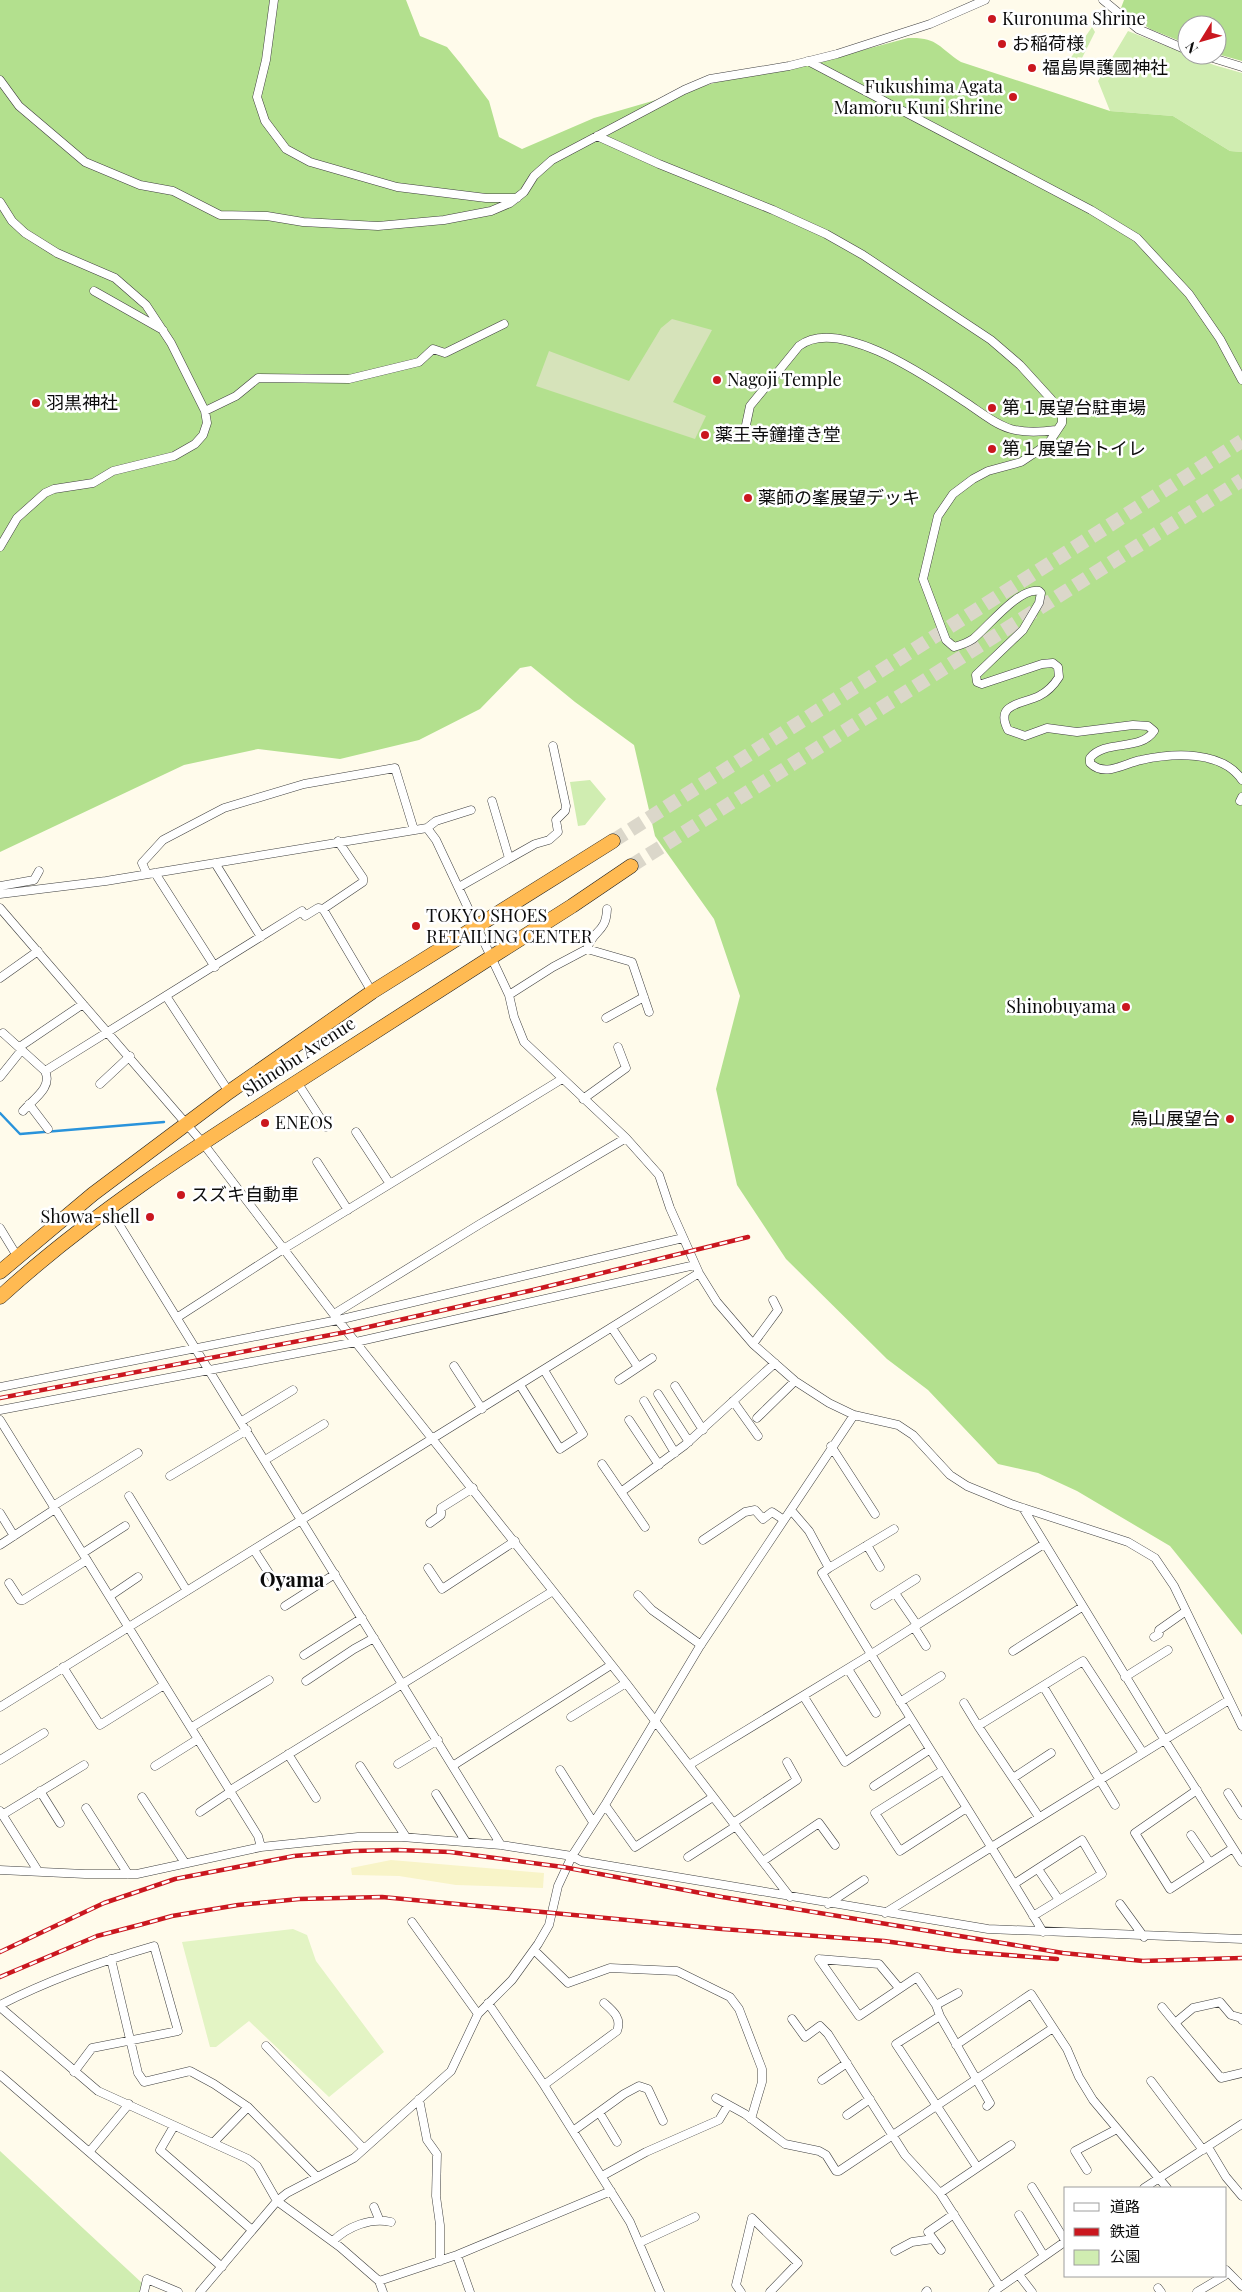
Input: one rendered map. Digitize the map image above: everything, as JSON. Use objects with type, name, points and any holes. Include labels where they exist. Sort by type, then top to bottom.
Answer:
[{"type":"highway","name":"Shinobu Avenue","points":[[0,1272],[93,1194],[229,1092],[372,992],[613,841]]},
{"type":"highway","name":"Shinobu Avenue","points":[[0,1297],[50,1254],[202,1142],[631,866]]},
{"type":"street","points":[[274,0],[266,60],[256,97],[265,121],[286,149],[310,162],[397,187],[486,198],[517,198]]},
{"type":"street","points":[[0,80],[19,106],[85,162],[140,185],[173,191],[220,215],[267,216],[320,224],[407,225],[491,211],[504,207],[528,188],[534,176],[552,160],[684,90],[710,80],[808,61],[930,24],[985,0]]},
{"type":"street","points":[[1103,0],[1138,29],[1177,46]]},
{"type":"street","points":[[808,61],[1091,210],[1137,238],[1189,294],[1220,339],[1242,380]]},
{"type":"street","points":[[1227,62],[1242,67]]},
{"type":"street","points":[[597,136],[659,164],[782,214],[863,255],[1006,352],[1051,399],[1062,415],[1062,423],[1048,444],[1021,462],[988,471],[973,479],[954,494],[938,516],[923,579],[946,640],[954,647],[972,639],[1024,594],[1033,590],[1039,591],[1041,593],[1039,603],[1023,630],[976,675],[977,682],[982,684],[1042,664],[1053,663],[1058,667],[1059,677],[1046,691],[1038,697],[1012,706],[1007,710],[1005,724],[1010,733],[1025,736],[1048,728],[1078,732],[1133,725],[1148,726],[1154,731],[1146,739],[1103,749],[1090,758],[1090,763],[1099,769],[1112,769],[1144,759],[1192,755],[1221,762],[1242,780]]},
{"type":"street","points":[[0,202],[12,221],[25,233],[57,253],[105,273],[124,284],[146,305],[164,331],[205,410],[207,427],[192,446],[166,459],[113,471],[93,483],[54,489],[46,493],[17,518],[0,547]]},
{"type":"street","points":[[94,292],[164,331]]},
{"type":"street","points":[[205,410],[236,396],[258,378],[349,379],[419,362],[433,349],[445,353],[457,349],[504,324]]},
{"type":"street","points":[[746,424],[750,406],[799,346],[806,341],[828,337],[869,348],[898,360],[1010,429],[1042,432],[1056,430]]},
{"type":"street","points":[[459,888],[535,844],[549,840],[558,832],[556,820],[565,811],[566,806],[553,746]]},
{"type":"street","points":[[215,967],[170,900],[142,863],[163,840],[224,808],[304,784],[396,768],[414,830]]},
{"type":"street","points":[[492,802],[509,858]]},
{"type":"street","points":[[0,894],[151,874],[427,828],[436,821],[471,810]]},
{"type":"street","points":[[427,828],[436,840],[509,995],[514,1017],[524,1042],[626,1138],[659,1175],[670,1208],[699,1273],[722,1308],[753,1344],[795,1381],[854,1415],[898,1425],[919,1440],[950,1475],[986,1495],[1128,1542],[1144,1549],[1156,1558],[1166,1571],[1242,1726]]},
{"type":"street","points":[[45,1071],[215,967],[302,911],[306,916],[318,908],[323,909],[363,882],[363,878],[338,842]]},
{"type":"street","points":[[216,863],[261,937]]},
{"type":"street","points":[[0,886],[34,880],[39,871]]},
{"type":"street","points":[[0,908],[130,1056],[202,1142],[336,1317],[626,1683],[790,1897]]},
{"type":"street","points":[[323,909],[372,992]]},
{"type":"street","points":[[509,995],[553,967],[587,949],[591,939],[606,922],[607,909]]},
{"type":"street","points":[[587,949],[632,962],[649,1012]]},
{"type":"street","points":[[0,978],[38,951]]},
{"type":"street","points":[[166,996],[229,1092]]},
{"type":"street","points":[[606,1018],[644,997]]},
{"type":"street","points":[[0,1077],[21,1046],[83,1004]]},
{"type":"street","points":[[4,1033],[20,1050],[45,1071],[47,1085],[23,1111]]},
{"type":"street","points":[[584,1099],[626,1068],[618,1047]]},
{"type":"street","points":[[100,1084],[130,1056]]},
{"type":"street","points":[[178,1318],[285,1248],[562,1079]]},
{"type":"street","points":[[297,1082],[326,1127]]},
{"type":"street","points":[[29,1104],[48,1129]]},
{"type":"street","points":[[356,1132],[390,1184]]},
{"type":"street","points":[[336,1317],[480,1224],[626,1138]]},
{"type":"street","points":[[317,1162],[348,1210]]},
{"type":"street","points":[[110,1208],[501,1844]]},
{"type":"street","points":[[0,1228],[17,1256]]},
{"type":"street","points":[[0,1386],[198,1349],[684,1238]]},
{"type":"street","points":[[0,1410],[356,1342],[696,1265]]},
{"type":"street","points":[[0,1707],[699,1273]]},
{"type":"street","points":[[753,1344],[778,1310],[773,1300]]},
{"type":"street","points":[[612,1328],[638,1367]]},
{"type":"street","points":[[619,1380],[652,1358]]},
{"type":"street","points":[[621,1492],[689,1442],[775,1363]]},
{"type":"street","points":[[454,1366],[482,1409]]},
{"type":"street","points":[[520,1385],[560,1449],[583,1434],[544,1370]]},
{"type":"street","points":[[756,1418],[795,1381]]},
{"type":"street","points":[[675,1386],[703,1430]]},
{"type":"street","points":[[242,1421],[293,1390]]},
{"type":"street","points":[[658,1394],[689,1442]]},
{"type":"street","points":[[644,1401],[675,1453]]},
{"type":"street","points":[[733,1401],[758,1436]]},
{"type":"street","points":[[200,2292],[278,2200],[317,2177],[344,2165],[451,2072],[478,2014],[512,1980],[534,1950],[549,1925],[558,1886],[572,1856],[605,1805],[701,1645],[791,1510],[831,1446],[854,1415]]},
{"type":"street","points":[[0,1420],[164,1686],[192,1728],[258,1836],[261,1847]]},
{"type":"street","points":[[629,1420],[659,1465]]},
{"type":"street","points":[[265,1460],[324,1424]]},
{"type":"street","points":[[170,1476],[247,1430]]},
{"type":"street","points":[[831,1446],[875,1514]]},
{"type":"street","points":[[0,1545],[138,1453]]},
{"type":"street","points":[[602,1464],[645,1527]]},
{"type":"street","points":[[430,1522],[440,1515],[442,1508],[473,1488]]},
{"type":"street","points":[[128,1496],[187,1591]]},
{"type":"street","points":[[1023,1508],[1164,1740],[1242,1862]]},
{"type":"street","points":[[703,1540],[745,1512],[755,1510],[763,1519],[772,1512],[784,1520]]},
{"type":"street","points":[[791,1510],[809,1531],[829,1568]]},
{"type":"street","points":[[0,1513],[14,1536]]},
{"type":"street","points":[[9,1583],[20,1600],[23,1600],[125,1526]]},
{"type":"street","points":[[894,1529],[822,1573],[870,1655],[990,1848],[996,1853],[1043,1932]]},
{"type":"street","points":[[428,1568],[442,1589],[515,1541]]},
{"type":"street","points":[[689,1765],[804,1697],[1044,1544]]},
{"type":"street","points":[[867,1545],[880,1567]]},
{"type":"street","points":[[254,1550],[276,1584]]},
{"type":"street","points":[[285,1606],[335,1574]]},
{"type":"street","points":[[110,1596],[138,1578]]},
{"type":"street","points":[[875,1605],[916,1579]]},
{"type":"street","points":[[200,1812],[288,1754],[553,1591]]},
{"type":"street","points":[[895,1593],[926,1646]]},
{"type":"street","points":[[638,1595],[652,1610],[701,1645]]},
{"type":"street","points":[[1013,1651],[1082,1607]]},
{"type":"street","points":[[1154,1637],[1159,1634],[1158,1630],[1186,1611]]},
{"type":"street","points":[[304,1655],[362,1618]]},
{"type":"street","points":[[306,1681],[374,1638]]},
{"type":"street","points":[[1126,1677],[1168,1650]]},
{"type":"street","points":[[978,1726],[1083,1661],[1143,1753]]},
{"type":"street","points":[[454,1765],[611,1665]]},
{"type":"street","points":[[63,1667],[100,1725],[164,1686]]},
{"type":"street","points":[[848,1669],[876,1713]]},
{"type":"street","points":[[900,1702],[940,1676]]},
{"type":"street","points":[[192,1728],[269,1680]]},
{"type":"street","points":[[571,1717],[626,1683]]},
{"type":"street","points":[[1043,1686],[1115,1805]]},
{"type":"street","points":[[804,1697],[845,1762],[910,1719]]},
{"type":"street","points":[[885,1913],[1229,1700]]},
{"type":"street","points":[[964,1703],[1039,1817]]},
{"type":"street","points":[[0,1760],[44,1733]]},
{"type":"street","points":[[154,1766],[198,1739]]},
{"type":"street","points":[[398,1764],[438,1740]]},
{"type":"street","points":[[874,1786],[929,1750]]},
{"type":"street","points":[[1014,1778],[1051,1753]]},
{"type":"street","points":[[288,1754],[316,1798]]},
{"type":"street","points":[[688,1857],[797,1780],[787,1762]]},
{"type":"street","points":[[38,1871],[1,1813],[40,1792],[84,1764]]},
{"type":"street","points":[[360,1766],[406,1837]]},
{"type":"street","points":[[560,1770],[593,1822]]},
{"type":"street","points":[[942,1770],[875,1813],[900,1851],[966,1809]]},
{"type":"street","points":[[1197,1790],[1134,1833],[1170,1889],[1233,1848]]},
{"type":"street","points":[[40,1792],[60,1822]]},
{"type":"street","points":[[1228,1793],[1242,1815]]},
{"type":"street","points":[[436,1794],[466,1842]]},
{"type":"street","points":[[142,1797],[185,1863]]},
{"type":"street","points":[[605,1805],[635,1847],[713,1797]]},
{"type":"street","points":[[86,1808],[128,1874]]},
{"type":"street","points":[[763,1861],[819,1824],[835,1845]]},
{"type":"street","points":[[1191,1835],[1210,1863]]},
{"type":"street","points":[[0,1870],[148,1873],[261,1847],[358,1837],[406,1837],[501,1844],[572,1856],[581,1861],[828,1904],[988,1929],[1242,1939]]},
{"type":"street","points":[[1014,1884],[1082,1840],[1102,1874],[1033,1916]]},
{"type":"street","points":[[1038,1868],[1059,1900]]},
{"type":"street","points":[[828,1904],[864,1880]]},
{"type":"street","points":[[1120,1904],[1144,1936]]},
{"type":"street","points":[[412,1922],[478,2014]]},
{"type":"street","points":[[74,2072],[92,2048],[178,2031],[154,1946],[111,1959],[23,1993],[0,2006],[74,2072],[98,2091],[248,2158],[257,2166],[278,2200],[332,2241],[379,2281],[383,2292]]},
{"type":"street","points":[[534,1950],[568,1983],[610,1968],[677,1972],[730,1997],[739,2009],[762,2069],[762,2082],[751,2119]]},
{"type":"street","points":[[111,1959],[138,2073],[144,2082],[190,2071],[214,2084],[248,2108],[317,2177]]},
{"type":"street","points":[[899,1988],[879,1964],[819,1959],[859,2016],[899,1988],[916,1976],[936,2005],[940,2016],[975,2080],[990,2103],[987,2106]]},
{"type":"street","points":[[936,2005],[958,1993]]},
{"type":"street","points":[[956,2045],[1031,1994],[1067,2048],[1079,2077],[1093,2100],[1117,2130],[1160,2177],[1166,2187]]},
{"type":"street","points":[[1175,2023],[1193,2008],[1220,2002],[1231,2015],[1242,2020]]},
{"type":"street","points":[[488,2003],[544,2085],[611,2191],[641,2242],[660,2292]]},
{"type":"street","points":[[544,2085],[617,2031],[619,2022],[616,2014],[604,2003]]},
{"type":"street","points":[[1162,2007],[1221,2078],[1242,2073]]},
{"type":"street","points":[[940,2016],[896,2044],[977,2167]]},
{"type":"street","points":[[792,2019],[805,2037],[820,2026],[847,2063],[911,2163],[940,2193],[954,2214],[996,2290],[1064,2242]]},
{"type":"street","points":[[716,2098],[751,2119],[785,2144],[819,2151],[826,2155],[836,2171],[839,2171],[1053,2028]]},
{"type":"street","points":[[266,2046],[364,2149]]},
{"type":"street","points":[[822,2080],[847,2063]]},
{"type":"street","points":[[0,2075],[222,2267]]},
{"type":"street","points":[[1151,2082],[1242,2196]]},
{"type":"street","points":[[573,2131],[639,2086],[648,2089],[663,2120]]},
{"type":"street","points":[[419,2099],[427,2140],[437,2154],[436,2196],[440,2225],[440,2261]]},
{"type":"street","points":[[846,2115],[870,2099]]},
{"type":"street","points":[[90,2152],[129,2104]]},
{"type":"street","points":[[602,2176],[638,2156],[719,2120],[728,2104]]},
{"type":"street","points":[[213,2143],[248,2108]]},
{"type":"street","points":[[599,2112],[618,2142]]},
{"type":"street","points":[[1145,2187],[1242,2124]]},
{"type":"street","points":[[174,2126],[160,2150],[252,2230]]},
{"type":"street","points":[[1087,2170],[1075,2151],[1117,2130]]},
{"type":"street","points":[[940,2193],[1011,2145]]},
{"type":"street","points":[[1032,2187],[1064,2238]]},
{"type":"street","points":[[379,2281],[457,2255],[611,2191]]},
{"type":"street","points":[[374,2207],[379,2219]]},
{"type":"street","points":[[941,2250],[928,2232],[954,2214]]},
{"type":"street","points":[[1018,2215],[1044,2256]]},
{"type":"street","points":[[641,2242],[695,2217]]},
{"type":"street","points":[[741,2292],[736,2284],[752,2218],[798,2264],[770,2292]]},
{"type":"street","points":[[332,2241],[342,2231],[379,2219],[390,2222]]},
{"type":"street","points":[[895,2251],[912,2242],[933,2239]]},
{"type":"street","points":[[457,2255],[470,2292]]},
{"type":"street","points":[[1227,2274],[1242,2286]]},
{"type":"street","points":[[1019,2275],[1032,2292]]},
{"type":"street","points":[[1197,2292],[1220,2277]]},
{"type":"street","points":[[144,2292],[147,2280],[178,2292]]},
{"type":"shaded area","points":[[391,1860],[544,1873],[543,1888],[456,1885],[399,1876],[352,1875],[351,1868]]},
{"type":"green space","points":[[0,0],[406,0],[420,36],[447,47],[489,101],[499,137],[522,149],[594,118],[728,79],[792,69],[908,38],[918,38],[932,41],[961,62],[1110,111],[1173,116],[1230,151],[1242,152],[1242,1635],[1170,1546],[1077,1491],[1038,1473],[998,1464],[928,1390],[887,1359],[786,1259],[737,1185],[716,1089],[740,996],[714,919],[655,836],[634,745],[575,702],[531,666],[520,668],[480,709],[419,740],[340,759],[258,749],[184,765],[0,852]]},
{"type":"green space","points":[[1124,0],[1242,0],[1242,61],[1227,57],[1227,15],[1177,15],[1177,40],[1150,29],[1121,8]]},
{"type":"green space","points":[[1092,27],[1095,32],[1082,58],[1078,57],[1074,61],[1070,59]]},
{"type":"green space","points":[[1128,31],[1177,50],[1177,65],[1214,65],[1242,73],[1242,152],[1230,151],[1173,116],[1110,111],[1098,81]]},
{"type":"green space","points":[[672,319],[712,330],[673,402],[706,416],[695,439],[536,386],[549,351],[629,381],[661,328]]},
{"type":"green space","points":[[590,780],[606,799],[585,825],[578,826],[570,782]]},
{"type":"green space","points":[[293,1929],[307,1935],[316,1961],[384,2052],[329,2097],[249,2021],[216,2047],[210,2047],[182,1942]]},
{"type":"green space","points":[[0,2151],[142,2283],[147,2292],[0,2292]]},
{"type":"waterway","points":[[0,1113],[20,1134],[164,1122]]},
{"type":"tunnel","points":[[613,841],[1242,441]]},
{"type":"tunnel","points":[[631,866],[1242,480]]},
{"type":"railway","points":[[0,1398],[346,1332],[533,1290],[748,1237]]},
{"type":"railway","points":[[0,1952],[104,1903],[175,1879],[294,1856],[354,1851],[398,1850],[450,1852],[563,1867],[722,1897],[1063,1953],[1143,1961],[1242,1958]]},
{"type":"railway","points":[[0,1977],[97,1936],[172,1916],[238,1905],[299,1899],[382,1897],[722,1929],[884,1941],[957,1951],[1057,1959]]},
{"type":"place","name":"Kuronuma Shrine","points":[[992,19]]},
{"type":"place","name":"お稲荷様","points":[[1002,44]]},
{"type":"place","name":"福島県護國神社","points":[[1032,68]]},
{"type":"place","name":"Fukushima Agata Mamoru Kuni Shrine","points":[[1013,97]]},
{"type":"place","name":"Nagoji Temple","points":[[717,380]]},
{"type":"place","name":"羽黒神社","points":[[36,403]]},
{"type":"place","name":"第１展望台駐車場","points":[[992,408]]},
{"type":"place","name":"薬王寺鐘撞き堂","points":[[705,435]]},
{"type":"place","name":"第１展望台トイレ","points":[[992,449]]},
{"type":"place","name":"薬師の峯展望デッキ","points":[[748,498]]},
{"type":"place","name":"TOKYO SHOES RETAILING CENTER","points":[[416,926]]},
{"type":"place","name":"Shinobuyama","points":[[1126,1007]]},
{"type":"place","name":"烏山展望台","points":[[1230,1119]]},
{"type":"place","name":"ENEOS","points":[[265,1123]]},
{"type":"place","name":"スズキ自動車","points":[[181,1195]]},
{"type":"place","name":"Showa-shell","points":[[150,1217]]},
{"type":"district","name":"Oyama","points":[[292,1580]]}]
